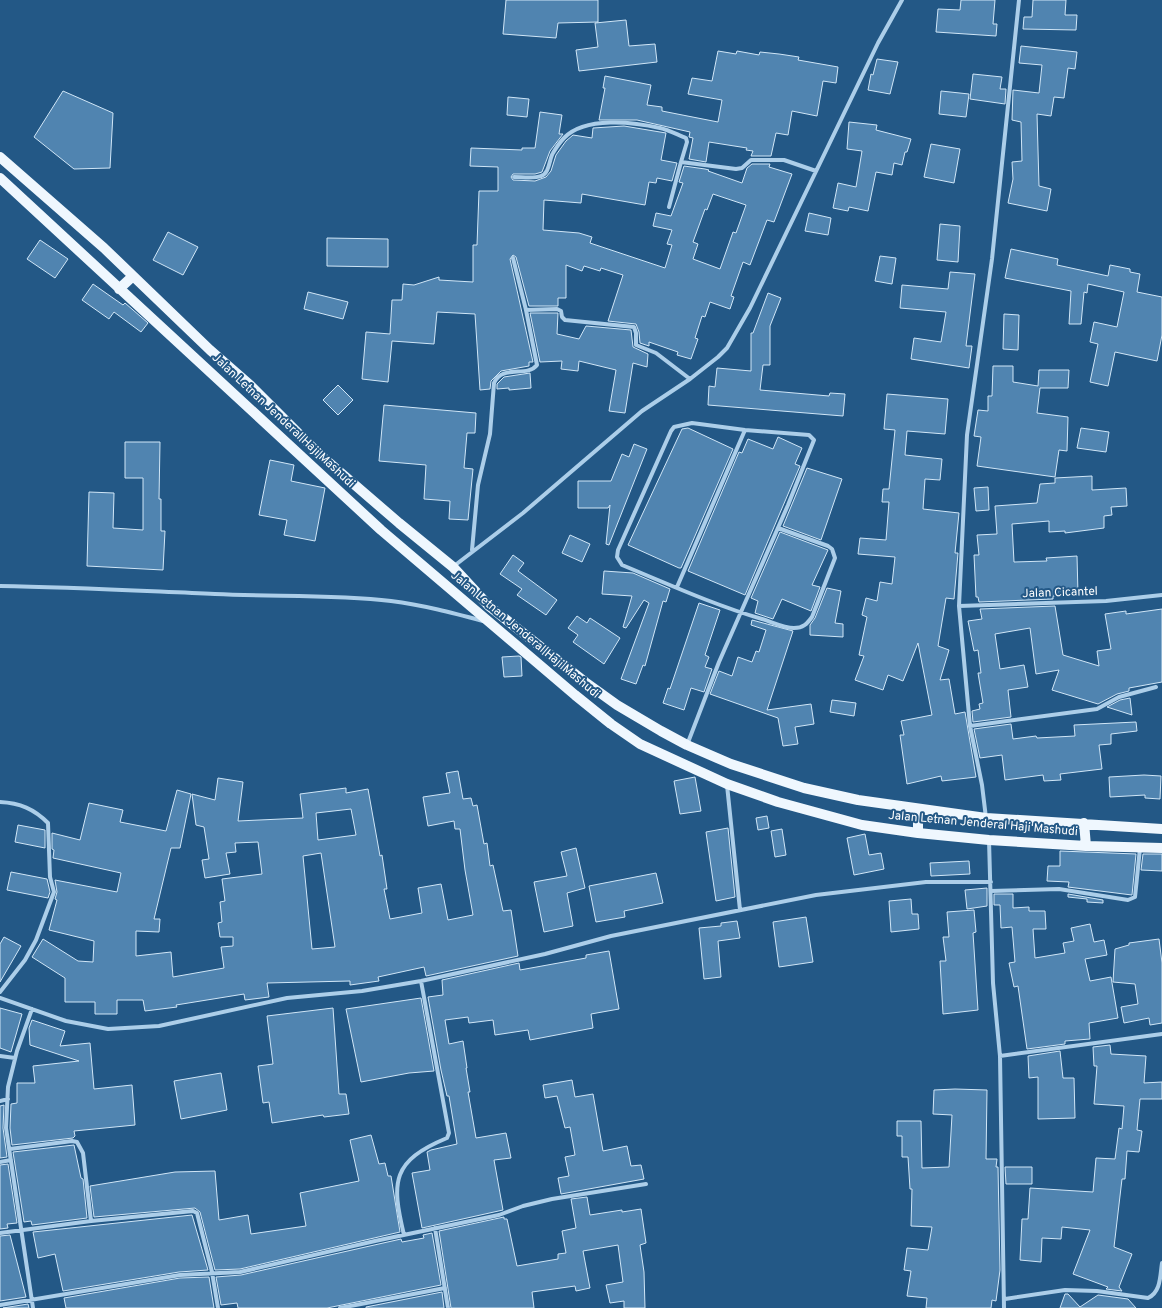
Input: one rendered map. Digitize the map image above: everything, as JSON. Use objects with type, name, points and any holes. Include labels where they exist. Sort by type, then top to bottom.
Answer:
[{"type":"main road","name":"Jalan Letnan Jenderal Haji Mashudi","points":[[0,157],[133,276],[210,350],[250,384],[319,454],[453,567],[489,606],[585,682],[617,705],[687,745],[731,764],[804,788],[858,800],[918,810],[986,818],[1162,829]]},
{"type":"main road","name":"Jalan Letnan Jenderal Haji Mashudi","points":[[0,178],[119,288],[168,331],[237,398],[293,447],[381,530],[575,696],[640,744],[727,784],[778,802],[862,825],[918,833],[989,840],[1086,846],[1162,848]]},
{"type":"main road","points":[[119,288],[133,276]]},
{"type":"main road","points":[[918,810],[918,833]]},
{"type":"main road","points":[[1084,823],[1086,846]]},
{"type":"street","points":[[453,567],[472,550],[523,513],[642,411],[690,379],[727,348],[750,308],[878,43],[902,0]]},
{"type":"street","points":[[986,818],[982,785],[970,726],[959,606],[967,435],[992,259],[1019,0]]},
{"type":"street","points":[[514,177],[540,177],[544,175],[550,165],[552,154],[565,137],[577,129],[595,124],[617,122],[662,128],[686,138],[687,142],[669,207]]},
{"type":"street","points":[[681,162],[736,169],[742,168],[751,160],[784,160],[816,171]]},
{"type":"street","points":[[472,550],[478,485],[490,434],[494,383],[496,378],[502,374],[532,369],[537,365],[526,310],[513,258]]},
{"type":"street","points":[[526,310],[557,309],[561,311],[562,317],[565,320],[634,327],[636,333],[636,345],[656,353],[690,379]]},
{"type":"street","points":[[687,745],[719,662],[741,613],[778,528],[814,440],[809,435],[745,430],[692,423],[674,427],[618,550],[617,557],[622,565],[741,613],[794,628],[807,624],[812,617],[834,563],[834,553],[828,546],[778,528]]},
{"type":"street","points":[[677,587],[745,430]]},
{"type":"street","points":[[0,586],[57,586],[217,594],[316,596],[368,600],[438,609],[488,622]]},
{"type":"street","name":"Jalan Cicantel","points":[[959,606],[1106,601],[1162,595]]},
{"type":"street","points":[[970,726],[1097,709],[1119,697],[1156,688]]},
{"type":"street","points":[[727,784],[740,910]]},
{"type":"street","points":[[0,802],[24,806],[40,814],[48,823],[50,878],[54,892],[36,940],[25,960],[0,992]]},
{"type":"street","points":[[989,840],[993,983],[1000,1056],[1004,1308]]},
{"type":"street","points":[[991,891],[1059,889],[1128,900],[1135,897],[1140,847]]},
{"type":"street","points":[[0,998],[66,1021],[108,1029],[159,1026],[287,998],[362,991],[421,981],[545,954],[611,936],[816,895],[926,882],[991,882]]},
{"type":"street","points":[[404,1235],[397,1205],[396,1191],[398,1180],[413,1155],[447,1138],[449,1134],[421,981]]},
{"type":"street","points":[[32,1009],[15,1058],[8,1087],[6,1128],[33,1308]]},
{"type":"street","points":[[1000,1056],[1162,1034]]},
{"type":"street","points":[[0,1056],[15,1058]]},
{"type":"street","points":[[0,1101],[8,1100]]},
{"type":"street","points":[[10,1150],[72,1140],[76,1142],[83,1153],[92,1221]]},
{"type":"street","points":[[0,1162],[12,1160]]},
{"type":"street","points":[[0,1305],[180,1275],[212,1272],[240,1272],[499,1215],[523,1206],[552,1199],[646,1184]]},
{"type":"street","points":[[0,1233],[21,1229],[193,1211],[197,1213],[212,1272],[218,1308]]},
{"type":"street","points":[[435,1228],[448,1308]]},
{"type":"street","points":[[1005,1299],[1065,1290],[1097,1291],[1148,1298],[1154,1295],[1158,1290],[1162,1263]]},
{"type":"street","points":[[340,1308],[445,1288]]},
{"type":"building","points":[[506,0],[598,0],[598,22],[558,23],[556,38],[503,34]]},
{"type":"building","points":[[961,0],[995,0],[993,24],[997,24],[996,36],[936,32],[938,9],[960,10]]},
{"type":"building","points":[[1033,0],[1066,0],[1065,15],[1077,15],[1076,30],[1023,29],[1024,17],[1032,17]]},
{"type":"building","points":[[626,20],[629,46],[655,44],[657,62],[579,71],[576,50],[598,47],[595,23]]},
{"type":"building","points":[[1021,46],[1077,52],[1075,69],[1068,68],[1064,98],[1054,97],[1051,116],[1037,114],[1039,186],[1051,189],[1047,211],[1008,203],[1013,179],[1012,162],[1022,161],[1021,122],[1012,120],[1013,90],[1039,93],[1042,65],[1019,63]]},
{"type":"building","points":[[718,51],[736,54],[737,51],[759,55],[760,52],[779,54],[799,57],[798,60],[838,67],[836,83],[823,81],[817,116],[792,111],[788,135],[776,133],[771,156],[751,156],[753,151],[746,150],[747,148],[709,142],[706,162],[689,159],[693,138],[689,137],[690,132],[637,120],[599,120],[605,88],[603,88],[605,76],[651,85],[647,105],[662,107],[662,111],[718,122],[722,100],[688,94],[692,78],[712,81]]},
{"type":"building","points":[[877,59],[898,62],[890,94],[868,90],[871,74],[873,75]]},
{"type":"building","points":[[973,74],[1002,77],[1000,89],[1006,89],[1005,104],[970,99]]},
{"type":"building","points":[[63,91],[113,113],[110,168],[74,169],[34,137]]},
{"type":"building","points":[[941,91],[969,94],[966,117],[939,114]]},
{"type":"building","points":[[508,97],[529,99],[527,117],[507,115]]},
{"type":"building","points":[[540,112],[562,115],[559,134],[563,134],[550,151],[542,172],[535,174],[513,174],[511,177],[513,180],[535,181],[546,177],[551,171],[556,155],[566,141],[573,135],[592,138],[593,128],[624,126],[666,133],[661,160],[677,163],[672,181],[657,178],[656,183],[649,182],[645,205],[582,194],[581,203],[544,200],[543,230],[579,233],[592,237],[590,243],[665,268],[672,245],[667,244],[672,230],[653,226],[656,213],[671,216],[683,183],[679,182],[684,166],[709,170],[708,171],[742,183],[747,168],[752,164],[770,164],[769,167],[792,174],[774,222],[767,220],[750,265],[743,262],[731,296],[734,297],[730,309],[710,302],[705,317],[702,316],[695,338],[698,339],[691,359],[677,355],[678,352],[649,342],[649,346],[640,343],[639,332],[636,324],[608,321],[623,275],[601,268],[600,271],[584,266],[582,271],[566,265],[566,298],[558,298],[558,306],[529,306],[516,257],[513,255],[510,259],[533,362],[529,362],[529,366],[501,371],[491,381],[490,389],[480,390],[475,314],[437,312],[434,344],[392,341],[388,382],[362,379],[366,332],[390,334],[392,300],[402,300],[403,284],[414,285],[439,277],[439,280],[473,282],[473,245],[477,245],[479,191],[498,191],[498,167],[470,166],[471,148],[522,150],[522,148],[535,148]],"holes":[[[713,194],[746,205],[736,233],[733,232],[720,269],[693,259],[698,244],[693,242],[705,209],[707,210]]]},
{"type":"building","points":[[849,122],[877,125],[876,130],[911,139],[907,152],[905,152],[902,165],[894,163],[892,175],[876,172],[868,211],[849,207],[848,211],[833,208],[838,183],[856,187],[862,151],[847,149]]},
{"type":"building","points":[[931,144],[960,149],[954,183],[924,177]]},
{"type":"building","points":[[809,213],[831,218],[828,235],[805,231]]},
{"type":"building","points":[[940,224],[960,226],[958,262],[937,260]]},
{"type":"building","points":[[168,232],[198,247],[183,275],[153,260]]},
{"type":"building","points":[[327,238],[388,239],[388,267],[327,266]]},
{"type":"building","points":[[40,240],[68,259],[55,278],[27,259]]},
{"type":"building","points":[[1011,249],[1058,259],[1057,265],[1108,276],[1110,265],[1130,269],[1130,272],[1140,274],[1137,292],[1162,297],[1162,335],[1157,361],[1115,352],[1108,386],[1090,382],[1098,344],[1090,342],[1094,322],[1117,327],[1124,292],[1088,284],[1087,293],[1084,292],[1081,324],[1069,324],[1071,291],[1005,278]]},
{"type":"building","points":[[880,256],[896,258],[892,284],[875,281]]},
{"type":"building","points":[[950,272],[975,274],[966,346],[972,346],[969,368],[911,359],[914,338],[941,342],[946,312],[900,308],[902,285],[948,289]]},
{"type":"building","points":[[93,284],[123,305],[125,303],[148,323],[141,332],[114,312],[109,319],[82,300]]},
{"type":"building","points":[[308,292],[348,302],[343,319],[304,309]]},
{"type":"building","points":[[768,293],[781,298],[770,326],[770,365],[763,365],[760,390],[829,396],[830,393],[845,394],[843,416],[708,405],[709,386],[715,387],[717,368],[751,371],[751,333],[753,333]]},
{"type":"building","points":[[530,313],[558,313],[557,334],[579,339],[586,326],[631,330],[633,347],[648,354],[647,367],[633,363],[625,413],[609,411],[616,370],[579,361],[578,371],[561,369],[562,361],[540,362]]},
{"type":"building","points":[[1004,314],[1019,315],[1018,350],[1003,349]]},
{"type":"building","points":[[993,366],[1013,366],[1013,382],[1038,386],[1039,370],[1069,370],[1068,388],[1040,388],[1037,413],[1068,417],[1067,451],[1059,450],[1055,477],[977,466],[981,437],[974,436],[978,410],[988,411],[988,396],[992,396]]},
{"type":"building","points":[[530,373],[531,388],[509,390],[509,388],[497,389],[497,384],[504,377]]},
{"type":"building","points":[[338,385],[353,400],[338,415],[323,400]]},
{"type":"building","points":[[887,394],[948,399],[945,434],[907,431],[905,455],[942,459],[940,480],[925,479],[923,509],[959,513],[955,553],[958,553],[954,599],[946,598],[938,646],[949,650],[940,680],[949,679],[955,714],[965,712],[976,777],[942,781],[941,776],[907,784],[900,735],[904,735],[901,721],[932,715],[918,643],[903,681],[888,675],[883,690],[855,680],[864,656],[859,655],[867,617],[862,615],[866,598],[877,601],[880,582],[892,584],[895,557],[858,554],[860,538],[886,540],[889,502],[882,502],[883,489],[889,489],[895,430],[884,429]]},
{"type":"building","points":[[384,405],[476,413],[475,433],[467,433],[464,468],[473,469],[468,520],[449,519],[450,501],[424,499],[426,465],[379,461]]},
{"type":"building","points":[[688,428],[733,449],[681,568],[679,568],[628,545],[682,429]]},
{"type":"building","points":[[1081,428],[1109,432],[1106,452],[1077,448]]},
{"type":"building","points":[[778,437],[802,448],[795,464],[800,466],[745,595],[688,571],[739,452],[742,453],[748,439],[773,449]]},
{"type":"building","points":[[125,442],[160,442],[159,499],[161,499],[161,531],[165,531],[163,570],[87,566],[89,492],[114,493],[113,528],[143,530],[143,478],[125,478]]},
{"type":"building","points":[[634,444],[647,449],[609,545],[606,544],[610,505],[608,508],[578,508],[578,481],[611,481],[622,454],[629,457]]},
{"type":"building","points":[[270,460],[294,465],[291,481],[325,488],[315,541],[284,535],[287,520],[259,515]]},
{"type":"building","points":[[807,468],[842,479],[821,540],[783,526]]},
{"type":"building","points":[[1092,476],[1092,490],[1126,488],[1127,506],[1111,507],[1112,515],[1104,516],[1104,528],[1065,533],[1065,531],[1049,532],[1049,521],[1012,524],[1014,562],[1047,561],[1046,558],[1077,556],[1078,594],[1053,596],[1053,599],[979,602],[978,597],[976,597],[974,555],[979,555],[977,535],[997,534],[995,506],[1037,503],[1040,484],[1055,483],[1055,478]]},
{"type":"building","points":[[988,487],[989,510],[976,511],[974,488]]},
{"type":"building","points":[[780,532],[828,550],[812,585],[820,587],[811,611],[782,599],[773,619],[755,613],[758,601],[751,598]]},
{"type":"building","points":[[570,535],[590,544],[582,562],[562,553]]},
{"type":"building","points":[[513,555],[524,563],[518,571],[557,600],[546,615],[517,595],[522,589],[500,574]]},
{"type":"building","points":[[604,571],[633,573],[670,589],[666,602],[663,601],[645,666],[643,665],[636,684],[621,679],[649,603],[644,600],[626,628],[623,627],[632,596],[602,594]]},
{"type":"building","points":[[827,588],[841,591],[835,623],[843,624],[843,637],[810,635],[810,625],[815,618]]},
{"type":"building","points":[[699,603],[720,610],[705,655],[709,657],[705,667],[712,669],[704,692],[691,688],[684,710],[663,703],[668,688],[670,689]]},
{"type":"building","points":[[1055,606],[1063,655],[1099,666],[1097,651],[1111,649],[1105,614],[1126,611],[1126,614],[1162,609],[1162,682],[1129,688],[1129,691],[1117,694],[1098,704],[1052,690],[1059,670],[1036,674],[1030,628],[995,634],[1000,669],[1024,665],[1028,687],[1008,690],[1011,717],[973,722],[972,711],[980,709],[979,704],[983,703],[978,673],[981,673],[978,650],[974,651],[968,621],[982,619],[980,609]]},
{"type":"building","points":[[577,616],[587,623],[590,618],[620,638],[604,664],[573,642],[578,635],[568,628]]},
{"type":"building","points":[[752,620],[793,631],[767,710],[811,704],[814,724],[795,727],[798,744],[783,746],[778,718],[710,694],[719,671],[732,676],[738,657],[752,662],[756,651],[759,652],[766,630],[751,625]]},
{"type":"building","points":[[502,657],[521,657],[522,676],[504,677]]},
{"type":"building","points":[[1130,698],[1132,715],[1107,707],[1120,700]]},
{"type":"building","points":[[832,700],[856,703],[854,716],[830,712]]},
{"type":"building","points":[[1136,722],[1137,731],[1111,734],[1111,744],[1099,745],[1102,769],[1060,774],[1061,780],[1044,781],[1043,775],[1005,780],[1002,755],[980,758],[974,729],[1011,724],[1013,739],[1036,736],[1037,738],[1075,736],[1074,725]]},
{"type":"building","points":[[458,771],[463,799],[471,798],[473,806],[477,805],[484,844],[487,843],[490,866],[493,865],[503,911],[511,910],[518,956],[426,976],[424,967],[378,977],[379,981],[350,985],[350,981],[267,983],[269,997],[245,1000],[244,994],[176,1005],[177,1007],[145,1011],[143,1000],[117,1000],[117,1014],[95,1014],[95,1002],[65,1002],[65,978],[32,957],[43,939],[78,961],[93,962],[94,941],[49,930],[57,900],[55,899],[57,892],[55,880],[117,892],[121,873],[53,858],[54,850],[52,849],[52,833],[80,840],[89,803],[123,810],[120,822],[166,831],[177,790],[191,794],[180,848],[171,848],[154,919],[160,919],[159,932],[136,931],[136,956],[171,952],[173,977],[224,968],[221,947],[233,946],[233,937],[220,937],[218,923],[222,922],[220,902],[225,901],[222,879],[262,874],[258,842],[235,843],[236,852],[226,853],[230,874],[205,878],[202,860],[209,859],[204,827],[196,825],[192,794],[215,800],[218,778],[243,782],[238,821],[303,818],[300,794],[346,788],[346,793],[368,789],[380,856],[382,855],[387,889],[384,889],[390,919],[422,913],[418,888],[441,884],[448,920],[473,915],[460,829],[455,829],[454,821],[428,826],[423,797],[450,793],[446,773]],"holes":[[[351,809],[356,835],[318,840],[316,813]],[[321,853],[335,947],[312,949],[303,856]]]},
{"type":"building","points":[[1144,775],[1161,776],[1160,799],[1145,798],[1145,795],[1110,797],[1109,777]]},
{"type":"building","points":[[695,777],[701,811],[680,814],[674,781]]},
{"type":"building","points":[[767,816],[769,828],[758,830],[756,818]]},
{"type":"building","points":[[18,825],[45,830],[45,848],[15,842]]},
{"type":"building","points":[[728,828],[735,897],[716,901],[706,832]]},
{"type":"building","points":[[782,829],[786,855],[775,857],[771,831]]},
{"type":"building","points":[[865,834],[869,855],[881,853],[884,869],[854,875],[847,838]]},
{"type":"building","points":[[576,848],[585,888],[567,893],[573,926],[544,932],[534,882],[567,876],[561,852]]},
{"type":"building","points":[[1060,851],[1136,854],[1132,895],[1068,887],[1069,882],[1047,881],[1048,866],[1060,866]]},
{"type":"building","points":[[1143,854],[1162,854],[1162,871],[1141,870]]},
{"type":"building","points":[[969,861],[970,874],[931,876],[930,863]]},
{"type":"building","points":[[11,872],[47,879],[50,892],[48,898],[7,890]]},
{"type":"building","points":[[656,873],[663,903],[624,911],[625,917],[596,922],[589,886]]},
{"type":"building","points":[[987,888],[987,906],[967,909],[965,890]]},
{"type":"building","points":[[994,894],[1013,894],[1013,908],[1029,907],[1029,911],[1045,911],[1046,929],[1033,929],[1035,958],[1065,953],[1063,943],[1074,941],[1071,928],[1090,924],[1094,942],[1104,940],[1107,955],[1085,959],[1090,981],[1111,977],[1118,1018],[1089,1023],[1090,1039],[1065,1041],[1065,1044],[1027,1049],[1018,986],[1014,987],[1009,963],[1015,962],[1012,927],[1001,928],[1000,905],[994,905]]},
{"type":"building","points":[[1068,894],[1103,900],[1103,903],[1087,902],[1087,899],[1068,897]]},
{"type":"building","points":[[911,899],[912,914],[918,914],[919,929],[891,932],[889,901]]},
{"type":"building","points":[[974,910],[976,932],[973,933],[978,1010],[943,1014],[940,961],[946,961],[943,937],[949,937],[947,912]]},
{"type":"building","points":[[806,917],[813,962],[779,967],[773,922]]},
{"type":"building","points":[[737,921],[740,938],[718,941],[721,977],[704,979],[699,928],[721,926],[721,923]]},
{"type":"building","points":[[4,937],[21,946],[0,982],[0,944]]},
{"type":"building","points":[[1159,939],[1162,963],[1162,1023],[1150,1025],[1149,1018],[1124,1023],[1121,1007],[1138,1004],[1135,984],[1113,982],[1115,949],[1129,945],[1129,943]]},
{"type":"building","points":[[609,951],[619,1009],[591,1014],[593,1028],[530,1040],[528,1030],[495,1035],[493,1020],[469,1023],[468,1017],[445,1020],[449,1044],[463,1041],[470,1092],[468,1092],[476,1138],[506,1133],[511,1158],[494,1160],[503,1210],[422,1228],[412,1173],[430,1170],[427,1152],[457,1144],[449,1096],[447,1096],[441,1070],[428,997],[443,995],[442,980],[519,963],[520,970],[586,958],[586,955]]},
{"type":"building","points":[[421,998],[434,1071],[409,1073],[361,1082],[346,1009]]},
{"type":"building","points":[[0,1008],[22,1014],[11,1052],[0,1048]]},
{"type":"building","points":[[333,1008],[339,1094],[346,1094],[349,1114],[324,1117],[323,1115],[272,1123],[269,1102],[263,1103],[258,1066],[273,1064],[267,1016]]},
{"type":"building","points":[[32,1020],[65,1031],[60,1046],[90,1043],[94,1089],[132,1085],[135,1125],[74,1131],[75,1136],[73,1138],[12,1145],[10,1128],[11,1104],[17,1103],[17,1083],[35,1083],[33,1066],[79,1061],[30,1045],[29,1028]]},
{"type":"building","points":[[1110,1045],[1111,1054],[1146,1056],[1144,1083],[1162,1082],[1162,1099],[1140,1099],[1137,1130],[1142,1131],[1139,1152],[1127,1151],[1125,1179],[1122,1179],[1114,1247],[1132,1254],[1119,1287],[1122,1291],[1106,1289],[1108,1287],[1073,1274],[1090,1230],[1062,1227],[1061,1239],[1042,1238],[1041,1262],[1020,1260],[1022,1219],[1028,1219],[1030,1188],[1093,1192],[1096,1158],[1115,1159],[1119,1128],[1122,1129],[1124,1106],[1094,1104],[1097,1066],[1094,1066],[1093,1047]]},
{"type":"building","points":[[1060,1051],[1063,1078],[1074,1078],[1075,1118],[1038,1119],[1038,1077],[1029,1078],[1028,1056]]},
{"type":"building","points":[[221,1073],[227,1110],[181,1119],[174,1081]]},
{"type":"building","points":[[572,1080],[575,1097],[593,1094],[603,1151],[627,1146],[631,1166],[641,1165],[644,1179],[561,1194],[558,1178],[569,1176],[565,1157],[575,1155],[570,1127],[565,1128],[557,1096],[545,1098],[543,1085]]},
{"type":"building","points":[[934,1090],[987,1090],[986,1159],[997,1159],[996,1167],[998,1167],[1000,1270],[996,1301],[992,1300],[991,1308],[926,1308],[927,1298],[907,1296],[911,1271],[904,1270],[907,1248],[928,1250],[932,1227],[911,1226],[912,1189],[910,1189],[908,1157],[902,1157],[902,1136],[897,1136],[897,1121],[921,1121],[922,1168],[949,1167],[952,1115],[933,1114]]},
{"type":"building","points":[[4,1105],[3,1128],[7,1157],[0,1158],[0,1106]]},
{"type":"building","points":[[371,1135],[379,1164],[385,1163],[388,1176],[391,1176],[400,1232],[240,1269],[215,1270],[200,1212],[195,1208],[94,1217],[90,1186],[175,1172],[215,1171],[219,1220],[248,1215],[251,1234],[306,1226],[300,1193],[359,1181],[350,1140]]},
{"type":"building","points":[[74,1145],[81,1178],[83,1179],[87,1218],[32,1225],[31,1221],[24,1222],[13,1152]]},
{"type":"building","points":[[8,1164],[17,1223],[7,1224],[8,1228],[0,1229],[0,1165]]},
{"type":"building","points":[[1005,1167],[1032,1167],[1032,1184],[1006,1184]]},
{"type":"building","points":[[587,1197],[590,1215],[622,1210],[622,1212],[641,1209],[646,1243],[640,1245],[644,1272],[645,1308],[624,1308],[624,1301],[610,1303],[606,1285],[623,1282],[618,1245],[583,1251],[590,1288],[576,1291],[575,1286],[532,1292],[534,1308],[451,1308],[439,1231],[504,1217],[504,1219],[507,1219],[517,1266],[558,1259],[558,1254],[566,1253],[562,1231],[576,1228],[571,1199]]},
{"type":"building","points":[[192,1215],[208,1270],[179,1272],[63,1291],[55,1254],[38,1258],[33,1232]]},
{"type":"building","points":[[432,1233],[441,1285],[327,1308],[238,1308],[237,1303],[221,1305],[216,1277],[241,1275],[401,1239],[402,1242],[424,1238],[423,1235]]},
{"type":"building","points":[[10,1235],[26,1297],[0,1301],[0,1236]]},
{"type":"building","points":[[209,1277],[214,1308],[66,1308],[64,1298],[180,1278]]},
{"type":"building","points":[[442,1292],[444,1308],[366,1308],[366,1307]]},
{"type":"building","points":[[1065,1294],[1068,1294],[1080,1307],[1098,1295],[1128,1299],[1136,1308],[1060,1308]]},
{"type":"building","points":[[28,1304],[29,1308],[3,1308]]}]
